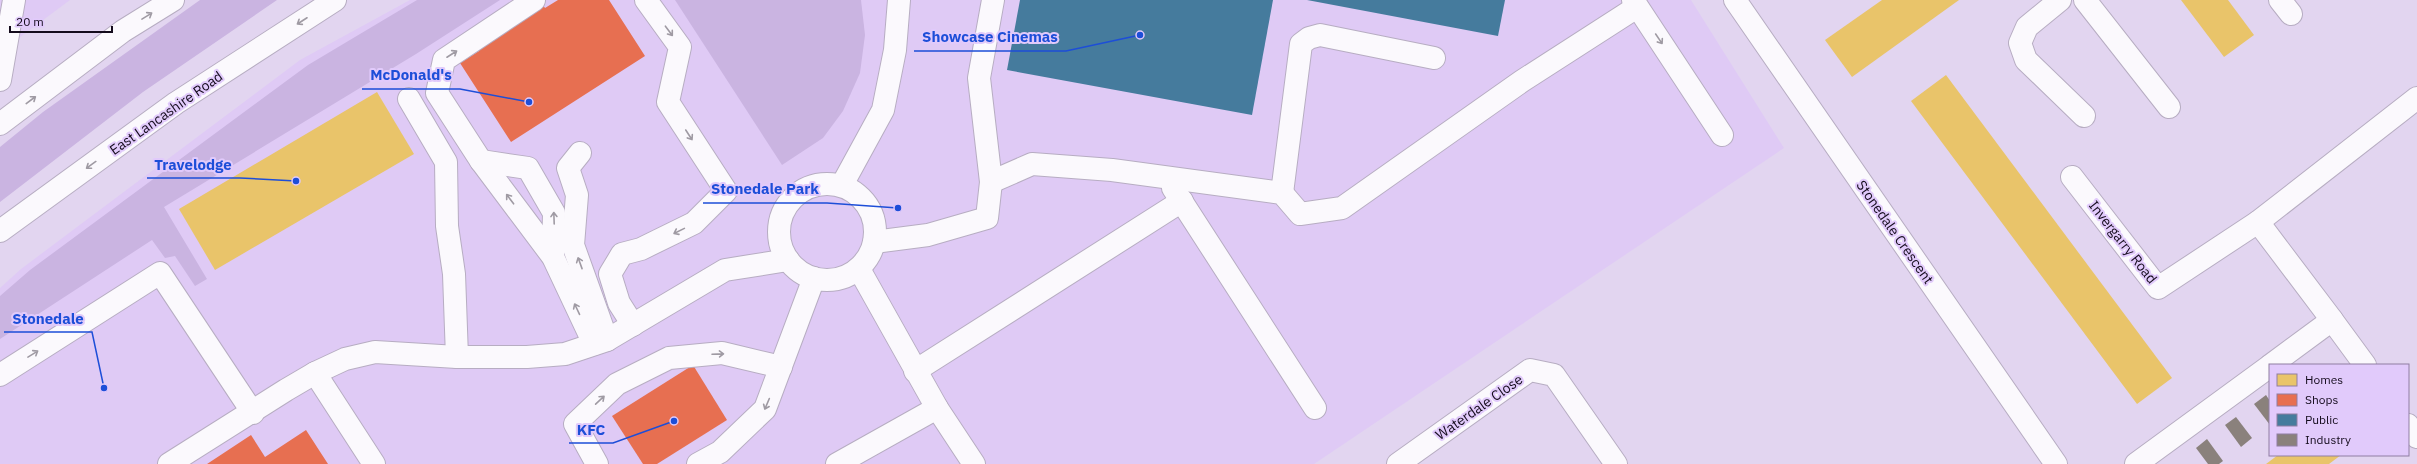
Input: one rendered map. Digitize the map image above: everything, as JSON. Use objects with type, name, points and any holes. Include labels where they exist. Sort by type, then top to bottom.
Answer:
[{"type":"main road","points":[[0,80],[14,0]]},
{"type":"main road","points":[[0,124],[122,31],[173,0]]},
{"type":"main road","name":"East Lancashire Road","points":[[0,231],[176,103],[335,0]]},
{"type":"main road","points":[[534,0],[444,60],[437,93],[481,161],[553,257],[600,342]]},
{"type":"main road","points":[[633,325],[619,303],[610,274],[622,254],[641,249],[694,223],[726,191],[668,102],[680,47],[646,0]]},
{"type":"main road","points":[[842,185],[883,110],[895,50],[899,0]]},
{"type":"main road","points":[[874,242],[928,235],[987,218],[991,182],[979,78],[993,0]]},
{"type":"main road","name":"Stonedale Crescent","points":[[1735,0],[2056,464]]},
{"type":"main road","points":[[2060,0],[2027,27],[2020,43],[2026,60],[2084,116]]},
{"type":"main road","points":[[2085,0],[2170,106]]},
{"type":"main road","points":[[991,182],[1032,164],[1112,170],[1167,179],[1282,194],[1300,214],[1342,208],[1522,80],[1635,3],[1722,135]]},
{"type":"main road","points":[[1282,194],[1301,44],[1309,38],[1320,35],[1434,58]]},
{"type":"main road","name":"Invergarry Road","points":[[2072,177],[2158,288],[2258,222],[2417,98]]},
{"type":"main road","points":[[410,99],[446,162],[446,226],[454,274],[457,357]]},
{"type":"main road","points":[[580,153],[568,168],[577,195],[573,245],[600,342]]},
{"type":"main road","points":[[481,161],[528,168],[554,213],[553,257]]},
{"type":"main road","points":[[1167,179],[1315,408]]},
{"type":"main road","points":[[819,184],[842,185],[862,199],[871,212],[875,227],[874,242],[869,257],[859,269],[845,276],[830,280],[814,278],[800,272],[788,260],[781,246],[779,230],[782,214],[791,200],[804,190],[819,184]]},
{"type":"main road","points":[[914,371],[1182,201]]},
{"type":"main road","points":[[2258,222],[2364,364]]},
{"type":"main road","points":[[170,464],[315,373],[345,359],[375,352],[457,357],[542,356],[565,354],[600,342],[633,325],[725,270],[788,260]]},
{"type":"main road","points":[[859,269],[914,371],[974,464]]},
{"type":"main road","points":[[0,375],[160,273],[253,413]]},
{"type":"main road","points":[[698,464],[720,452],[765,409],[814,278]]},
{"type":"main road","points":[[2271,364],[2332,320]]},
{"type":"main road","points":[[597,464],[575,424],[617,384],[669,358],[722,353],[781,368]]},
{"type":"main road","points":[[2136,464],[2269,366]]},
{"type":"main road","name":"Waterdale Close","points":[[1398,464],[1530,370],[1554,375],[1616,464]]},
{"type":"main road","points":[[315,373],[374,464]]},
{"type":"main road","points":[[837,464],[937,408]]},
{"type":"main road","points":[[2409,425],[2417,437]]},
{"type":"shaded area","points":[[0,0],[70,0],[0,52]]},
{"type":"shaded area","points":[[200,0],[277,0],[143,92],[0,202],[0,147],[43,112]]},
{"type":"shaded area","points":[[410,0],[1691,0],[1784,148],[1314,464],[0,464],[0,288],[21,269],[300,60]]},
{"type":"shaded area","points":[[417,0],[500,0],[416,54],[164,207],[207,279],[195,286],[175,256],[165,258],[152,240],[0,339],[0,296],[30,270],[308,65]]},
{"type":"shaded area","points":[[675,0],[861,0],[865,35],[860,73],[843,111],[823,138],[782,165]]},
{"type":"building: Homes","points":[[1882,0],[1959,0],[1852,77],[1825,40]]},
{"type":"building: Homes","points":[[2181,0],[2228,0],[2254,35],[2224,57]]},
{"type":"building: Homes","points":[[1946,75],[2172,378],[2137,404],[1911,101]]},
{"type":"building: Homes","points":[[377,92],[414,154],[215,270],[179,209]]},
{"type":"building: Homes","points":[[2277,456],[2340,456],[2329,464],[2266,464]]},
{"type":"building: Shops","points":[[558,0],[609,0],[645,56],[511,142],[460,63],[479,51],[475,43],[540,1],[545,8]]},
{"type":"building: Shops","points":[[693,365],[727,420],[657,464],[643,464],[612,416]]},
{"type":"building: Shops","points":[[306,430],[328,464],[207,464],[251,435],[265,457]]},
{"type":"building: Public","points":[[1020,0],[1273,0],[1252,115],[1007,70]]},
{"type":"building: Public","points":[[1307,0],[1505,0],[1498,36]]},
{"type":"building: Industry","points":[[2266,395],[2269,400],[2269,424],[2254,404]]},
{"type":"building: Industry","points":[[2236,417],[2252,438],[2241,447],[2225,425]]},
{"type":"building: Industry","points":[[2207,439],[2223,461],[2219,464],[2208,464],[2196,448]]},
{"type":"place","name":"Showcase Cinemas","points":[[1140,35]]},
{"type":"place","name":"McDonald's","points":[[529,102]]},
{"type":"place","name":"Travelodge","points":[[296,181]]},
{"type":"place","name":"Stonedale Park","points":[[898,208]]},
{"type":"place","name":"Stonedale","points":[[104,388]]},
{"type":"place","name":"KFC","points":[[674,421]]}]
